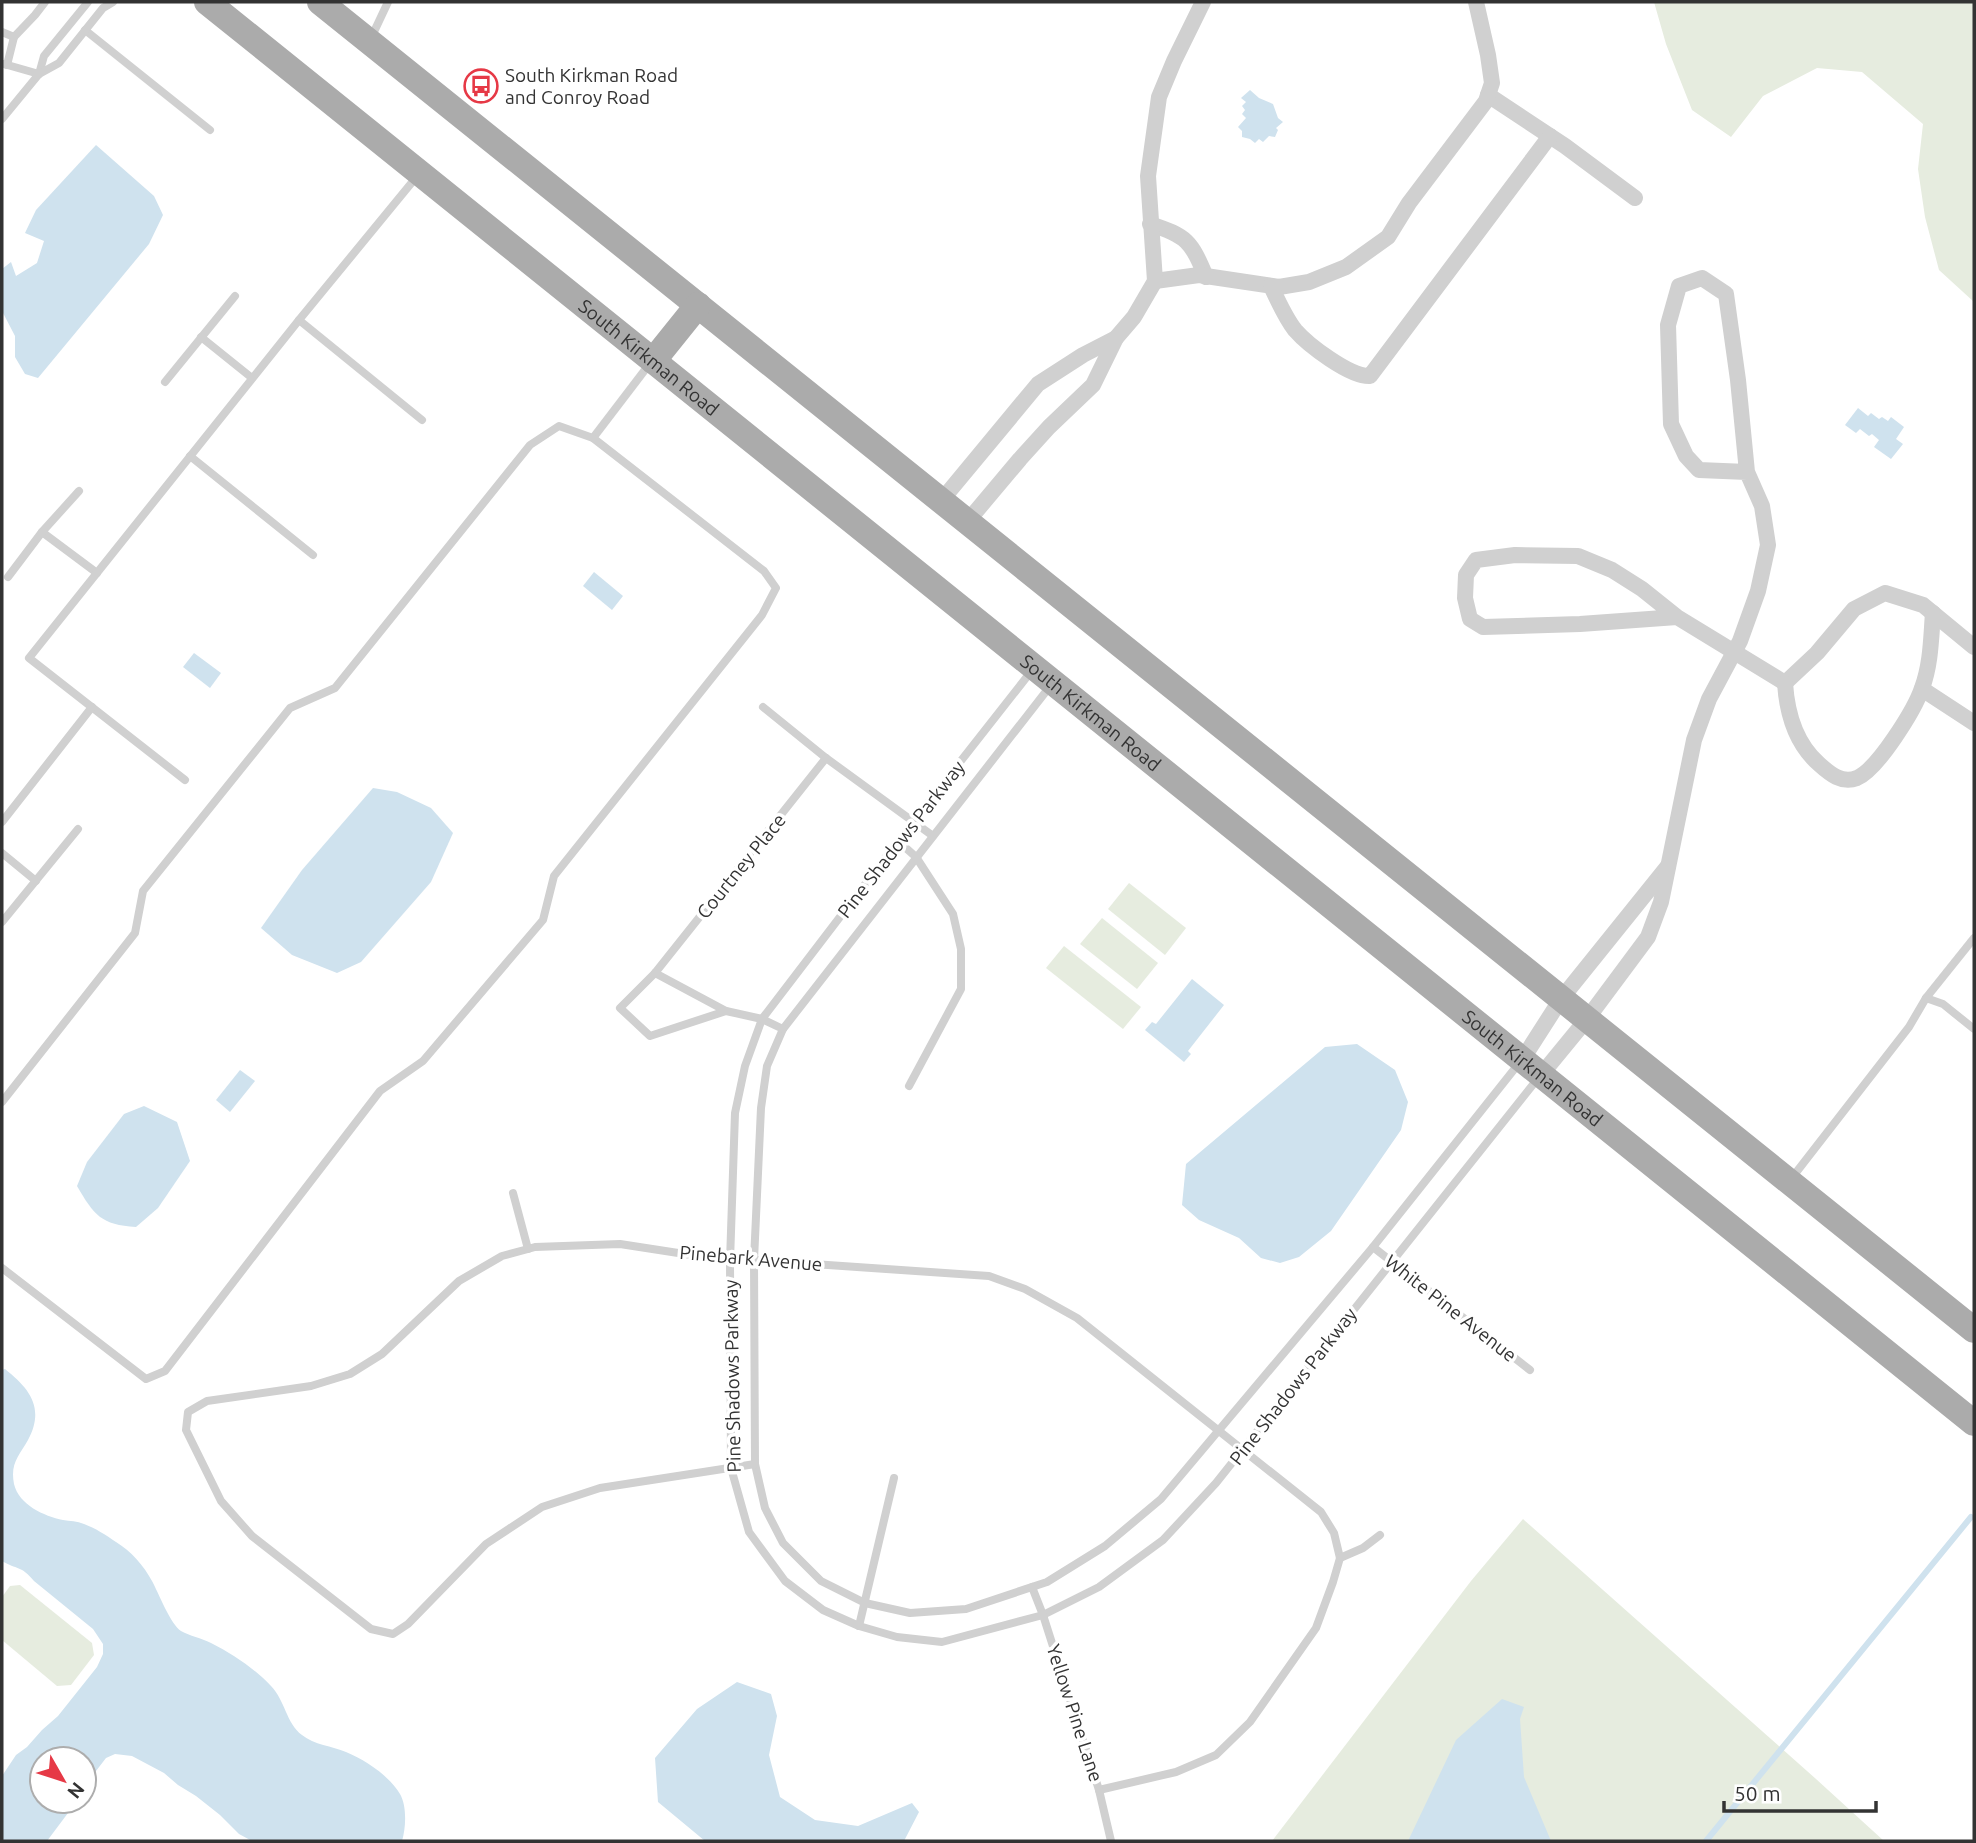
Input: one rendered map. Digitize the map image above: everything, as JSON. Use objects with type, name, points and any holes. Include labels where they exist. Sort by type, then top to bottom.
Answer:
[{"type":"main road","name":"South Kirkman Road","points":[[207,2],[1974,1423]]},
{"type":"main road","points":[[320,2],[1561,999],[1972,1325]]},
{"type":"main road","points":[[653,360],[698,305]]},
{"type":"street","points":[[967,522],[1027,451],[1093,385],[1116,338],[1134,317],[1155,281],[1148,176],[1159,97],[1203,2]]},
{"type":"street","points":[[1155,281],[1199,275],[1279,287],[1309,282],[1346,267],[1388,237],[1409,203],[1486,101],[1492,83],[1476,2]]},
{"type":"street","points":[[1488,95],[1635,198]]},
{"type":"street","points":[[1271,286],[1297,332],[1352,373],[1370,376],[1550,136]]},
{"type":"street","points":[[1150,224],[1174,232],[1189,242],[1206,277]]},
{"type":"street","name":"Pine Shadows Parkway","points":[[1532,1067],[1587,1019],[1648,937],[1661,902],[1694,740],[1709,699],[1740,641],[1758,591],[1768,545],[1762,506],[1747,472],[1726,294],[1703,278],[1679,286],[1668,325],[1671,424],[1686,456],[1699,470],[1747,472]]},
{"type":"street","points":[[941,501],[1038,384],[1083,355],[1116,338]]},
{"type":"street","points":[[1677,617],[1483,627],[1470,619],[1465,598],[1466,575],[1476,559],[1515,555],[1578,556],[1612,570],[1642,589],[1677,617],[1785,683]]},
{"type":"street","points":[[1785,683],[1816,653],[1854,609],[1885,593],[1923,605],[1974,647]]},
{"type":"street","points":[[1785,683],[1787,708],[1794,729],[1810,757],[1829,773],[1843,780],[1856,779],[1868,771],[1898,734],[1922,689],[1929,660],[1933,613]]},
{"type":"street","points":[[1922,689],[1974,723]]},
{"type":"street","name":"Pine Shadows Parkway","points":[[1532,1067],[1561,999],[1669,865]]},
{"type":"lane","points":[[45,2],[15,37],[4,64],[38,74],[59,63],[103,8],[113,2]]},
{"type":"lane","points":[[2,119],[38,74],[44,56],[88,2]]},
{"type":"lane","points":[[369,42],[388,2]]},
{"type":"lane","points":[[85,30],[210,130]]},
{"type":"lane","points":[[2,32],[15,37]]},
{"type":"lane","points":[[185,780],[29,658],[252,378],[420,173]]},
{"type":"lane","points":[[165,382],[235,296]]},
{"type":"lane","points":[[299,320],[422,420]]},
{"type":"lane","points":[[201,337],[252,378]]},
{"type":"lane","points":[[593,438],[653,360]]},
{"type":"lane","points":[[2,1102],[135,933],[143,891],[290,708],[335,688],[530,445],[559,426],[593,438],[764,571],[776,588],[762,615],[554,876],[543,920],[423,1061],[380,1091],[165,1371],[146,1379],[2,1268]]},
{"type":"lane","points":[[190,456],[313,555]]},
{"type":"lane","points":[[8,577],[42,532],[79,491]]},
{"type":"lane","points":[[42,532],[97,573]]},
{"type":"lane","name":"Pine Shadows Parkway","points":[[1044,674],[898,841],[762,1020],[745,1066],[735,1112],[730,1261],[731,1468],[749,1532],[785,1581],[823,1609],[859,1626],[897,1637],[942,1642],[1043,1615],[1099,1587],[1163,1540],[1216,1483],[1391,1262],[1532,1067]]},
{"type":"lane","name":"Pine Shadows Parkway","points":[[1044,674],[933,836],[783,1029],[768,1066],[761,1108],[754,1260],[754,1464],[765,1508],[783,1543],[821,1581],[865,1603],[910,1613],[966,1609],[1048,1582],[1105,1546],[1161,1499],[1373,1247],[1532,1067]]},
{"type":"lane","points":[[763,706],[826,758],[933,836]]},
{"type":"lane","points":[[2,822],[92,707]]},
{"type":"lane","name":"Courtney Place","points":[[726,1011],[650,1036],[620,1008],[655,973],[826,758]]},
{"type":"lane","points":[[2,922],[78,829]]},
{"type":"lane","points":[[898,841],[916,857],[953,914],[961,949],[961,989],[909,1086]]},
{"type":"lane","points":[[2,853],[36,881]]},
{"type":"lane","points":[[1789,1181],[1909,1027],[1926,998],[1974,938]]},
{"type":"lane","points":[[655,973],[726,1011],[762,1020],[783,1029]]},
{"type":"lane","points":[[1926,998],[1943,1004],[1974,1029]]},
{"type":"lane","points":[[513,1193],[528,1249]]},
{"type":"lane","name":"Pinebark Avenue","points":[[731,1468],[600,1488],[542,1507],[486,1544],[408,1623],[393,1634],[371,1629],[252,1536],[221,1501],[186,1430],[188,1412],[207,1401],[311,1386],[350,1374],[382,1354],[459,1280],[502,1256],[536,1247],[620,1244],[730,1261],[754,1260],[989,1276],[1025,1289],[1077,1318],[1218,1429],[1321,1512],[1334,1533],[1340,1558]]},
{"type":"lane","name":"White Pine Avenue","points":[[1373,1247],[1530,1370]]},
{"type":"lane","points":[[731,1468],[754,1464]]},
{"type":"lane","points":[[859,1626],[894,1478]]},
{"type":"lane","points":[[1100,1790],[1176,1772],[1216,1755],[1250,1722],[1316,1628],[1340,1558],[1363,1548],[1380,1535]]},
{"type":"lane","name":"Yellow Pine Lane","points":[[1032,1587],[1100,1790],[1111,1841]]},
{"type":"shaded area","points":[[1654,2],[1974,2],[1974,302],[1939,270],[1925,217],[1918,169],[1923,124],[1862,72],[1817,68],[1763,96],[1731,137],[1692,110],[1666,44]]},
{"type":"shaded area","points":[[1129,883],[1186,928],[1165,955],[1108,909]]},
{"type":"shaded area","points":[[1102,918],[1158,963],[1137,989],[1080,944]]},
{"type":"shaded area","points":[[1064,946],[1141,1007],[1123,1029],[1046,968]]},
{"type":"shaded area","points":[[1523,1519],[1884,1841],[1272,1841],[1471,1581]]},
{"type":"shaded area","points":[[20,1585],[92,1643],[94,1655],[71,1685],[57,1686],[2,1640],[2,1597],[10,1586]]},
{"type":"water","points":[[1250,90],[1259,98],[1273,104],[1278,118],[1283,122],[1276,128],[1278,130],[1275,137],[1269,136],[1263,142],[1259,139],[1255,143],[1242,137],[1242,131],[1238,127],[1246,118],[1242,114],[1245,110],[1242,106],[1246,102],[1241,98]]},
{"type":"water","points":[[96,145],[154,196],[163,215],[149,244],[38,378],[25,374],[15,357],[15,336],[2,311],[2,269],[11,262],[16,276],[37,263],[44,241],[25,233],[36,210]]},
{"type":"water","points":[[1858,408],[1868,416],[1871,413],[1879,419],[1882,417],[1888,421],[1891,417],[1904,427],[1896,439],[1903,444],[1891,459],[1874,447],[1879,440],[1872,434],[1869,436],[1860,429],[1856,433],[1845,425]]},
{"type":"water","points":[[594,572],[623,596],[612,610],[583,586]]},
{"type":"water","points":[[194,653],[221,673],[210,688],[183,667]]},
{"type":"water","points":[[373,788],[397,792],[431,808],[453,833],[431,882],[361,962],[337,973],[292,955],[261,928],[302,870]]},
{"type":"water","points":[[1192,979],[1224,1005],[1188,1051],[1191,1054],[1184,1062],[1145,1030],[1152,1022],[1156,1024]]},
{"type":"water","points":[[1357,1044],[1395,1070],[1408,1102],[1401,1130],[1331,1231],[1299,1257],[1280,1263],[1261,1258],[1239,1238],[1199,1220],[1182,1205],[1186,1164],[1325,1047]]},
{"type":"water","points":[[240,1070],[255,1081],[230,1112],[216,1100]]},
{"type":"water","points":[[144,1106],[177,1122],[190,1161],[158,1208],[136,1227],[114,1224],[94,1211],[77,1186],[87,1162],[124,1114]]},
{"type":"water","points":[[5,1369],[22,1384],[35,1409],[33,1429],[13,1471],[14,1484],[21,1498],[40,1512],[79,1522],[122,1546],[145,1570],[177,1628],[219,1647],[258,1673],[276,1692],[292,1724],[302,1735],[354,1755],[383,1775],[400,1794],[404,1805],[402,1841],[252,1841],[239,1834],[220,1815],[164,1773],[132,1756],[115,1754],[106,1758],[98,1768],[98,1745],[29,1745],[58,1716],[97,1667],[103,1654],[103,1644],[93,1629],[26,1572],[2,1561],[2,1370]]},
{"type":"water","points":[[737,1682],[771,1694],[777,1716],[769,1755],[780,1797],[815,1820],[858,1826],[912,1803],[919,1812],[904,1841],[705,1841],[658,1802],[655,1758],[697,1709]]},
{"type":"water","points":[[1502,1699],[1524,1707],[1520,1719],[1524,1777],[1551,1841],[1408,1841],[1456,1740]]},
{"type":"water","points":[[27,1747],[28,1815],[66,1815],[47,1841],[2,1841],[2,1776],[16,1755]]},
{"type":"waterway","points":[[1706,1841],[1971,1517]]},
{"type":"place","name":"South Kirkman Road and Conroy Road","points":[[481,86]]}]
